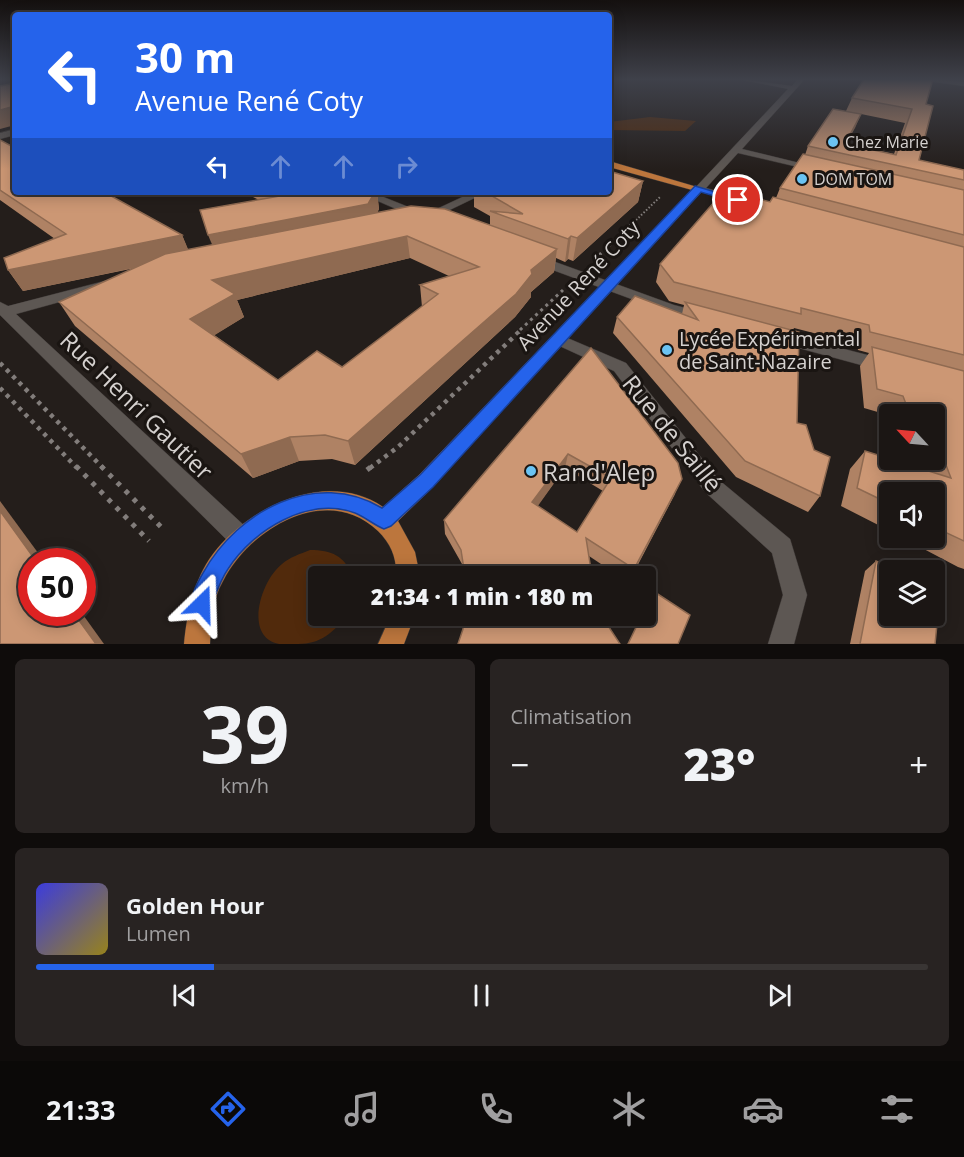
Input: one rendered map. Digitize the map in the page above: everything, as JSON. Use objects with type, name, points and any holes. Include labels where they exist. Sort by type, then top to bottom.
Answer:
[{"type":"main road","points":[[612,165],[699,189]]},
{"type":"main road","name":"Avenue René Coty","points":[[384,520],[426,481],[699,189]]},
{"type":"main road","points":[[197,644],[197,619],[206,589],[221,561],[241,538],[270,517],[301,504],[331,500],[360,505],[384,520],[400,541],[406,566]]},
{"type":"main road","points":[[391,644],[398,626]]},
{"type":"street","name":"Avenue René Coty","points":[[699,189],[774,109]]},
{"type":"street","points":[[736,150],[831,172]]},
{"type":"street","points":[[699,189],[748,202]]},
{"type":"street","points":[[370,195],[448,226]]},
{"type":"street","points":[[404,222],[427,218],[476,195]]},
{"type":"street","points":[[522,254],[669,308],[715,320]]},
{"type":"street","points":[[2,309],[118,283]]},
{"type":"street","name":"Rue Henri Gautier","points":[[2,309],[241,538]]},
{"type":"street","points":[[760,332],[896,368]]},
{"type":"street","name":"Rue de Saillé","points":[[558,339],[620,367],[712,486],[782,547],[795,595],[781,644]]},
{"type":"path","points":[[367,470],[398,447],[663,194]]},
{"type":"path","points":[[0,363],[164,530]]},
{"type":"path","points":[[0,388],[149,542]]},
{"type":"shaded area","points":[[650,117],[696,121],[685,131],[612,130],[612,122]]},
{"type":"shaded area","points":[[310,550],[325,551],[341,559],[347,566],[308,566],[308,626],[337,627],[320,640],[279,644],[268,639],[261,631],[259,607],[262,594],[274,572],[292,558]]},
{"type":"building","points":[[833,109],[861,114],[845,144],[896,155],[912,109],[932,109],[919,160],[964,170],[964,180],[808,146]]},
{"type":"building","points":[[0,140],[12,146],[12,195],[109,195],[182,235],[8,270],[4,258],[66,234],[0,190]]},
{"type":"building","points":[[803,154],[964,190],[964,235],[780,188]]},
{"type":"building","points":[[612,172],[643,181],[577,238],[571,236],[568,239],[490,211],[523,214],[490,195],[612,195]]},
{"type":"building","points":[[730,191],[770,202],[773,197],[964,247],[964,355],[870,332],[869,325],[801,308],[801,314],[674,282],[660,264],[723,192]]},
{"type":"building","points":[[286,195],[373,195],[368,204],[208,235],[200,210]]},
{"type":"building","points":[[411,206],[445,209],[557,249],[531,270],[532,274],[516,294],[348,441],[325,435],[290,437],[241,454],[59,302],[165,254]],"holes":[[[407,236],[479,267],[420,285],[438,294],[342,367],[317,351],[278,380],[190,319],[235,294],[212,280]]]},
{"type":"building","points":[[635,296],[698,320],[685,302],[799,332],[797,423],[806,425],[814,450],[830,457],[820,496],[745,461],[617,317]]},
{"type":"building","points":[[872,347],[964,371],[964,541],[945,532],[945,482],[879,482],[879,499],[857,488],[865,451],[879,455],[879,470],[926,470],[951,478],[945,462],[945,404],[906,404],[903,396],[877,389]]},
{"type":"building","points":[[591,348],[678,463],[682,479],[636,566],[629,566],[586,538],[590,566],[463,566],[461,550],[444,520]],"holes":[[[568,454],[611,478],[577,532],[532,502]]]},
{"type":"building","points":[[0,511],[27,548],[18,548],[18,626],[83,626],[96,644],[0,644]]},
{"type":"building","points":[[876,561],[879,562],[879,626],[937,626],[935,644],[860,644]]},
{"type":"building","points":[[656,593],[690,615],[678,644],[628,644],[637,626],[656,626]]},
{"type":"building","points":[[463,626],[608,626],[620,644],[458,644]]},
{"type":"place","name":"Chez Marie","points":[[833,142]]},
{"type":"place","name":"DOM TOM","points":[[802,179]]},
{"type":"place","name":"Lycée Expérimental de Saint-Nazaire","points":[[667,350]]},
{"type":"place","name":"Rand'Alep","points":[[531,471]]},
{"type":"route","points":[[202,604],[206,589],[221,561],[241,538],[270,517],[301,504],[331,500],[360,505],[384,520],[426,481],[699,189],[738,200]]}]
